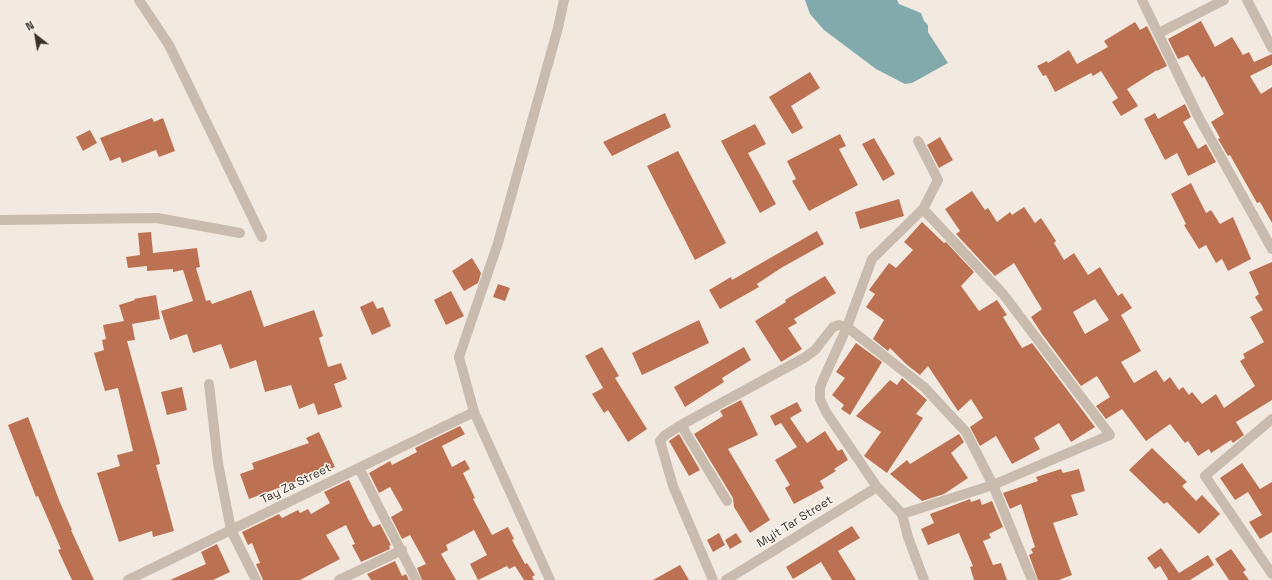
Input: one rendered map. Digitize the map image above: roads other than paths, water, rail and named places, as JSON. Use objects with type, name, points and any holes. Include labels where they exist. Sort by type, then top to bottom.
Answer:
[{"type":"street","points":[[139,0],[169,45],[262,237]]},
{"type":"street","points":[[550,580],[474,412],[459,357],[498,243],[556,36],[564,0]]},
{"type":"street","points":[[1142,0],[1198,116],[1272,249]]},
{"type":"street","points":[[1159,33],[1224,0]]},
{"type":"street","points":[[1247,0],[1272,48]]},
{"type":"street","points":[[1262,30],[1272,26]]},
{"type":"street","points":[[918,141],[938,180],[923,209],[872,259],[847,327],[820,388],[820,399],[826,412],[877,487],[902,514],[908,537],[924,580]]},
{"type":"street","points":[[902,514],[993,485],[1110,435],[1003,294],[923,209]]},
{"type":"street","points":[[0,220],[157,218],[240,233]]},
{"type":"street","points":[[713,580],[676,493],[662,452],[660,441],[664,436],[681,425],[804,358],[815,350],[836,326],[847,327],[924,387],[966,432],[993,485],[1032,580]]},
{"type":"street","points":[[209,384],[218,463],[231,530],[256,580]]},
{"type":"street","name":"Tay Za Street","points":[[128,580],[474,412]]},
{"type":"street","points":[[1272,419],[1204,476],[1272,574]]},
{"type":"street","points":[[681,425],[727,501]]},
{"type":"street","points":[[359,468],[416,580]]},
{"type":"street","name":"Myit Tar Street","points":[[726,580],[877,487]]},
{"type":"street","points":[[339,580],[402,550]]},
{"type":"water","points":[[805,0],[897,0],[899,4],[921,13],[924,21],[928,25],[928,32],[948,63],[912,83],[905,84],[876,69],[824,30],[810,14]]}]
